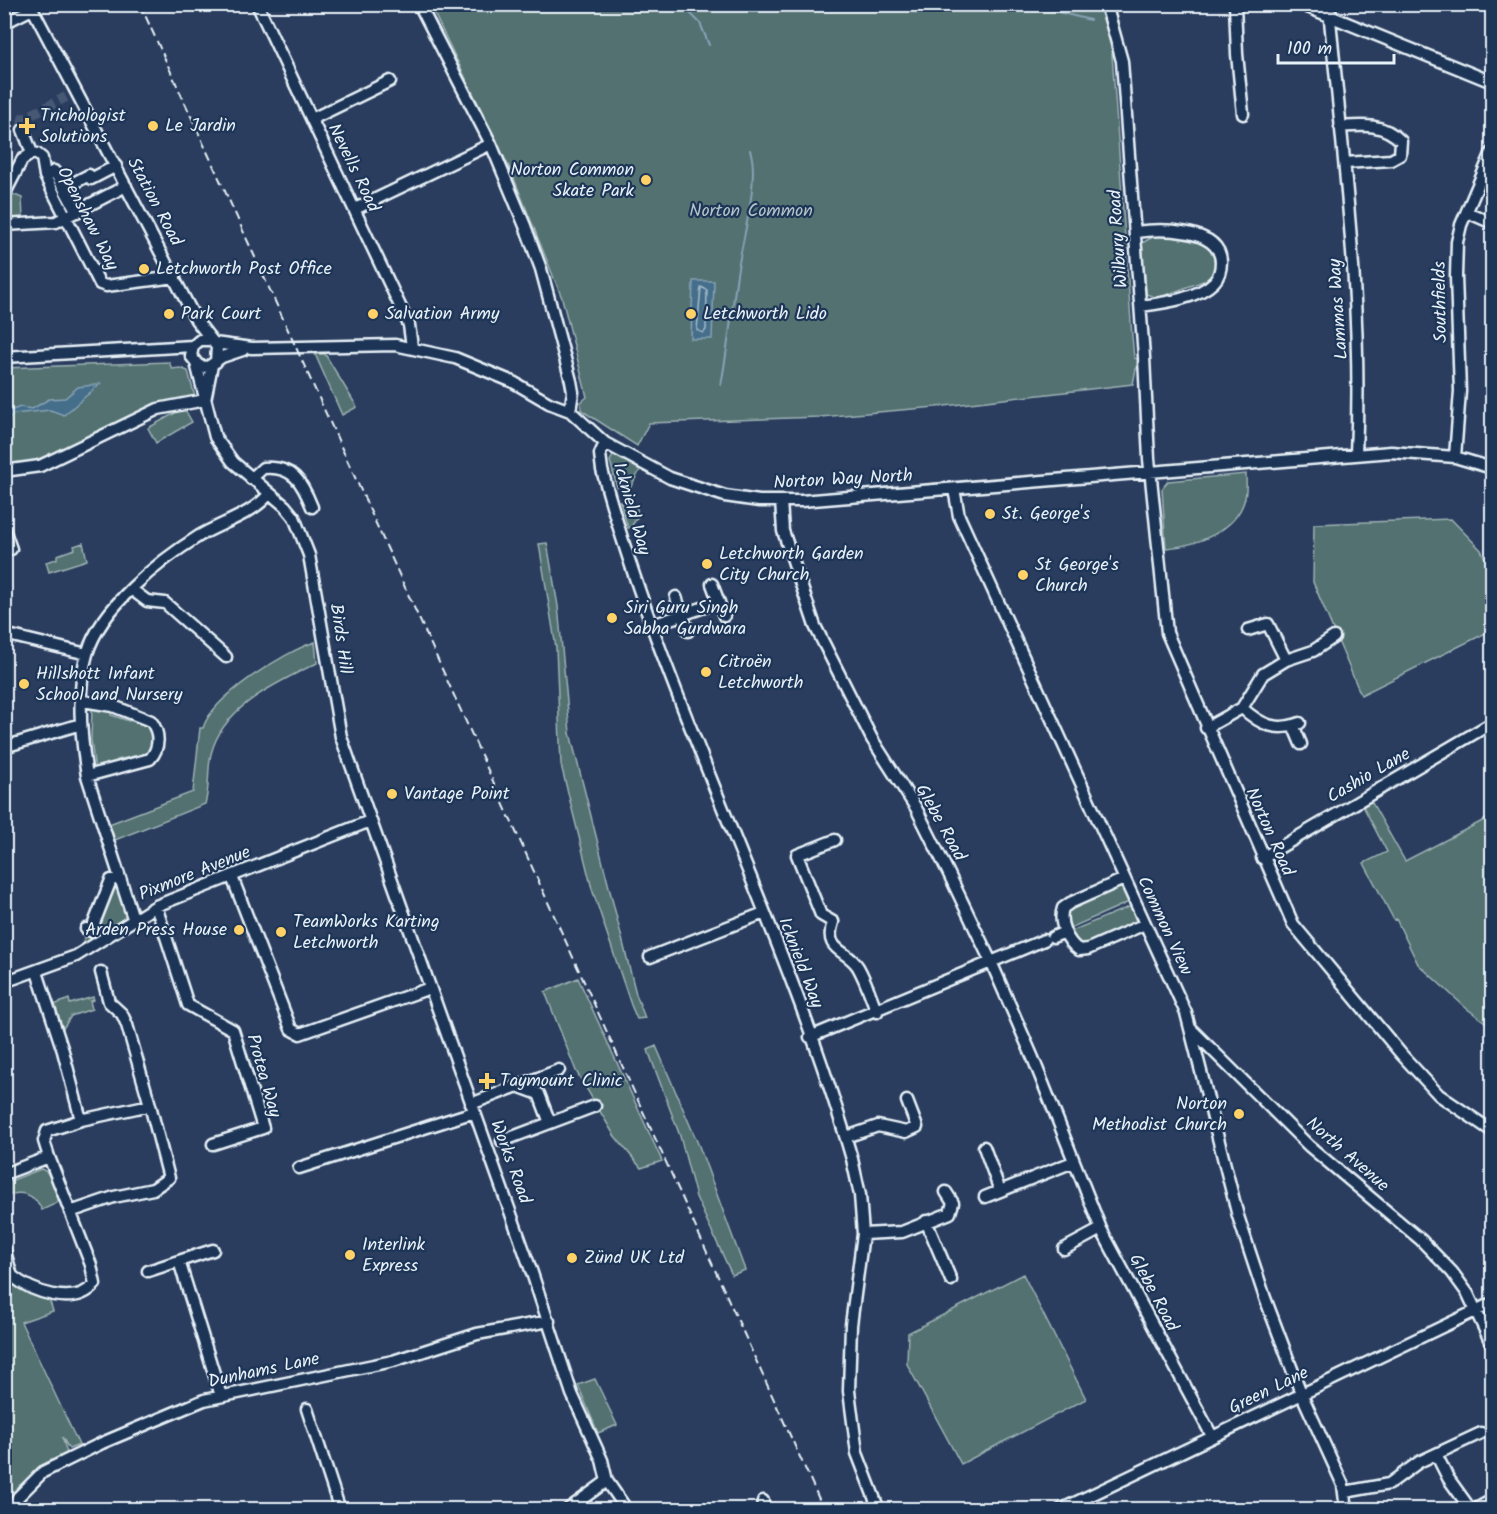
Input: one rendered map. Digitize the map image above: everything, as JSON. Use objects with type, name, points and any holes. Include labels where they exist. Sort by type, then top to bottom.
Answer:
[{"type":"street","name":"Nevells Road","points":[[257,4],[409,325],[412,348]]},
{"type":"street","points":[[419,4],[491,144],[541,269],[572,381],[570,411]]},
{"type":"street","name":"Wilbury Road","points":[[1106,4],[1122,61],[1141,306],[1150,474]]},
{"type":"street","points":[[1235,4],[1243,114]]},
{"type":"street","points":[[1300,4],[1332,15],[1492,82]]},
{"type":"street","points":[[4,23],[31,7]]},
{"type":"street","name":"Station Road","points":[[31,7],[71,94],[116,166],[175,277],[195,320],[212,342]]},
{"type":"street","name":"Lammas Way","points":[[1332,15],[1330,20],[1345,163],[1359,354],[1356,454]]},
{"type":"street","points":[[312,119],[390,81]]},
{"type":"street","points":[[1340,127],[1374,125],[1393,134],[1401,141],[1400,154],[1391,160],[1345,163]]},
{"type":"street","points":[[4,195],[22,160],[32,153],[23,130]]},
{"type":"street","points":[[355,209],[491,144]]},
{"type":"street","name":"Southfields","points":[[1455,457],[1460,391],[1456,257],[1460,233],[1492,152]]},
{"type":"street","name":"Openshaw Way","points":[[32,153],[40,156],[45,176],[72,215],[100,284],[106,286],[175,277]]},
{"type":"street","points":[[64,188],[89,176],[91,179],[116,166]]},
{"type":"street","points":[[45,176],[54,171],[64,188],[72,215]]},
{"type":"street","points":[[4,225],[56,222],[126,186]]},
{"type":"street","points":[[1467,213],[1492,223]]},
{"type":"street","points":[[1135,232],[1158,229],[1206,237],[1217,245],[1221,258],[1221,271],[1215,281],[1203,290],[1164,303],[1141,306]]},
{"type":"street","name":"Station Road","points":[[194,345],[195,320]]},
{"type":"street","points":[[4,357],[153,350],[212,342],[219,352],[214,363],[204,367],[195,362],[153,350]]},
{"type":"street","name":"Norton Way North","points":[[212,342],[252,348],[380,345],[412,348],[475,365],[549,403],[570,411],[605,443],[662,474],[704,491],[748,500],[781,501],[954,489],[1150,474],[1356,454],[1410,452],[1455,457],[1492,468]]},
{"type":"street","points":[[194,345],[195,362]]},
{"type":"street","name":"Norton Way North","points":[[214,363],[229,353],[252,348]]},
{"type":"street","name":"Birds Hill","points":[[195,362],[215,437],[233,462],[294,517],[309,555],[338,728],[370,821]]},
{"type":"street","name":"Birds Hill","points":[[205,400],[214,363]]},
{"type":"street","points":[[4,471],[40,466],[158,409],[205,400]]},
{"type":"street","name":"Icknield Way","points":[[605,443],[600,454],[602,470],[650,626],[764,912],[846,1137],[860,1195],[863,1234],[850,1335],[849,1391],[857,1453],[879,1509]]},
{"type":"street","points":[[251,479],[255,472],[263,468],[288,470],[301,482],[312,507]]},
{"type":"street","name":"Norton Road","points":[[1150,474],[1167,633],[1262,858],[1293,924],[1367,1014],[1439,1095],[1492,1131]]},
{"type":"street","name":"Common View","points":[[954,489],[959,516],[1191,1029],[1238,1216],[1265,1298],[1301,1394],[1345,1492]]},
{"type":"street","points":[[133,918],[87,776],[81,724],[87,654],[104,622],[131,590],[170,555],[258,504],[269,494]]},
{"type":"street","name":"Glebe Road","points":[[781,501],[783,531],[815,627],[872,739],[916,808],[992,964],[1033,1058],[1101,1229],[1212,1436]]},
{"type":"street","points":[[4,529],[11,549]]},
{"type":"street","points":[[712,584],[724,616]]},
{"type":"street","points":[[131,590],[147,601],[165,603],[226,657]]},
{"type":"street","points":[[676,597],[688,630]]},
{"type":"street","points":[[650,626],[719,602]]},
{"type":"street","points":[[1248,630],[1268,624],[1286,660]]},
{"type":"street","points":[[4,634],[87,654]]},
{"type":"street","points":[[1206,728],[1242,708],[1263,674],[1286,660],[1313,651],[1334,637]]},
{"type":"street","points":[[82,701],[113,706],[151,721],[158,736],[156,748],[150,759],[87,776]]},
{"type":"street","points":[[1242,708],[1273,728],[1284,729],[1297,724],[1301,744]]},
{"type":"street","name":"Cashio Lane","points":[[1262,858],[1492,723]]},
{"type":"street","points":[[4,747],[81,724]]},
{"type":"street","name":"Pixmore Avenue","points":[[4,982],[37,972],[86,951],[133,918],[156,906],[370,821]]},
{"type":"street","name":"Works Road","points":[[370,821],[549,1321],[569,1386],[603,1460],[608,1481],[627,1509]]},
{"type":"street","points":[[835,840],[797,855],[821,915],[833,921],[831,933],[834,946],[856,965],[877,1012]]},
{"type":"street","points":[[232,877],[291,1029],[300,1034],[430,988]]},
{"type":"street","points":[[86,929],[91,931],[111,880],[119,878]]},
{"type":"street","points":[[1124,879],[1070,903],[1063,909],[1061,920],[1065,932],[1073,946],[1079,950],[1088,949],[1144,924]]},
{"type":"street","name":"Protea Way","points":[[156,906],[188,1005],[233,1030],[263,1128],[213,1144]]},
{"type":"street","points":[[650,957],[764,912]]},
{"type":"street","points":[[810,1037],[877,1012],[1065,932]]},
{"type":"street","points":[[37,972],[66,1062],[81,1120]]},
{"type":"street","points":[[70,1212],[114,1197],[153,1189],[169,1178],[127,1025],[122,1014],[109,1002],[102,972]]},
{"type":"street","name":"North Avenue","points":[[1191,1029],[1310,1146],[1421,1240],[1452,1272],[1476,1310],[1492,1345]]},
{"type":"street","points":[[299,1168],[473,1108],[559,1070]]},
{"type":"street","points":[[520,1086],[539,1094],[550,1123]]},
{"type":"street","points":[[846,1137],[878,1126],[906,1132],[917,1127],[907,1101]]},
{"type":"street","points":[[4,1248],[12,1276],[51,1295],[69,1296],[86,1291],[95,1284],[91,1265],[49,1157],[44,1141],[47,1131],[81,1120],[150,1105]]},
{"type":"street","points":[[502,1141],[595,1106]]},
{"type":"street","points":[[984,1147],[1000,1191]]},
{"type":"street","points":[[4,1174],[49,1157]]},
{"type":"street","points":[[986,1197],[1073,1162]]},
{"type":"street","points":[[863,1234],[903,1232],[950,1213],[953,1203],[946,1192]]},
{"type":"street","points":[[926,1221],[951,1280]]},
{"type":"street","points":[[1064,1249],[1101,1229]]},
{"type":"street","points":[[148,1271],[213,1250]]},
{"type":"street","points":[[179,1261],[220,1396]]},
{"type":"street","name":"Green Lane","points":[[1060,1509],[1492,1304]]},
{"type":"street","name":"Dunhams Lane","points":[[12,1509],[18,1497],[43,1472],[110,1439],[220,1396],[393,1361],[477,1334],[549,1321]]},
{"type":"street","points":[[308,1409],[340,1509]]},
{"type":"street","points":[[1346,1509],[1345,1492],[1389,1484],[1419,1462],[1481,1433]]},
{"type":"street","points":[[1436,1454],[1448,1478],[1472,1509],[1492,1500]]},
{"type":"street","points":[[567,1509],[608,1481]]},
{"type":"green space","name":"Norton Common","points":[[430,5],[1098,5],[1111,40],[1132,336],[1134,358],[1138,359],[1133,384],[936,407],[820,417],[649,423],[637,446],[581,410],[581,402],[587,397],[562,298],[511,171]]},
{"type":"green space","points":[[10,193],[22,198],[23,219],[5,220],[4,205]]},
{"type":"green space","points":[[1158,234],[1205,242],[1213,249],[1216,259],[1214,273],[1206,280],[1158,298],[1146,294],[1142,243]]},
{"type":"green space","points":[[315,354],[325,354],[357,407],[342,415]]},
{"type":"green space","points":[[169,362],[172,369],[180,368],[188,371],[195,397],[146,411],[53,453],[5,468],[4,368]]},
{"type":"green space","points":[[184,408],[192,422],[156,443],[148,428]]},
{"type":"green space","points":[[614,454],[640,470],[630,488],[617,487],[610,461]]},
{"type":"green space","points":[[1246,474],[1245,498],[1241,510],[1234,519],[1214,535],[1190,544],[1166,548],[1162,489],[1168,481]]},
{"type":"green space","points":[[620,502],[637,508],[638,516],[631,527],[628,528]]},
{"type":"green space","points":[[1451,519],[1481,550],[1492,573],[1492,630],[1361,695],[1313,582],[1314,524]]},
{"type":"green space","points":[[83,543],[87,560],[49,572],[46,562],[57,559],[57,555],[75,549],[74,546]]},
{"type":"green space","points":[[547,543],[558,606],[570,733],[636,994],[645,1018],[637,1019],[631,1005],[592,889],[561,765],[556,648],[539,544]]},
{"type":"green space","points":[[315,642],[317,663],[269,688],[239,709],[227,722],[217,737],[211,754],[205,804],[115,840],[109,824],[193,792],[200,728],[203,728],[220,703],[268,665]]},
{"type":"green space","points":[[92,707],[112,710],[111,715],[129,721],[131,716],[146,722],[154,731],[151,755],[136,760],[135,756],[117,760],[118,765],[95,771],[91,739]]},
{"type":"green space","points":[[1371,801],[1405,861],[1492,816],[1492,1027],[1466,1008],[1418,964],[1396,919],[1394,920],[1364,863],[1387,852],[1363,806]]},
{"type":"green space","points":[[119,880],[129,915],[97,941],[79,950],[113,882]]},
{"type":"green space","points":[[1121,885],[1129,902],[1068,929],[1065,912],[1067,909]]},
{"type":"green space","points":[[1131,906],[1136,922],[1091,945],[1080,946],[1069,932]]},
{"type":"green space","points":[[578,978],[662,1161],[641,1168],[614,1135],[576,1071],[545,992]]},
{"type":"green space","points":[[93,997],[94,1000],[90,1001],[92,1009],[71,1016],[62,1030],[54,1005],[69,999],[70,1004]]},
{"type":"green space","points":[[656,1046],[699,1146],[745,1270],[732,1275],[696,1197],[680,1136],[648,1050]]},
{"type":"green space","points":[[41,1169],[47,1172],[60,1198],[57,1203],[42,1210],[35,1200],[26,1194],[16,1193],[5,1197],[5,1183]]},
{"type":"green space","points":[[4,1266],[48,1296],[53,1311],[21,1322],[79,1445],[69,1449],[62,1437],[69,1459],[43,1472],[12,1510],[4,1509]]},
{"type":"green space","points":[[1023,1274],[1086,1399],[961,1464],[907,1364],[908,1333]]},
{"type":"green space","points":[[595,1379],[617,1425],[598,1433],[578,1385]]},
{"type":"water","points":[[693,281],[714,281],[712,339],[691,339]]},
{"type":"water","points":[[100,384],[64,415],[50,410],[14,414],[5,422],[5,413],[20,407],[32,409],[49,399],[65,398],[78,387]]},
{"type":"waterway","points":[[681,4],[700,23],[709,45]]},
{"type":"waterway","points":[[805,4],[809,7],[881,4]]},
{"type":"waterway","points":[[1026,4],[1090,20]]},
{"type":"waterway","points":[[721,385],[737,274],[752,193],[753,162],[750,150]]},
{"type":"tunnel","points":[[4,113],[23,119],[66,97]]},
{"type":"railway","points":[[140,4],[824,1510]]},
{"type":"place","name":"Trichologist Solutions","points":[[27,126]]},
{"type":"place","name":"Le Jardin","points":[[153,126]]},
{"type":"place","name":"Norton Common Skate Park","points":[[646,180]]},
{"type":"place","name":"Letchworth Post Office","points":[[144,269]]},
{"type":"place","name":"Park Court","points":[[169,314]]},
{"type":"place","name":"Salvation Army","points":[[373,314]]},
{"type":"place","name":"Letchworth Lido","points":[[691,314]]},
{"type":"place","name":"St. George's","points":[[990,514]]},
{"type":"place","name":"Letchworth Garden City Church","points":[[707,564]]},
{"type":"place","name":"St George's Church","points":[[1023,575]]},
{"type":"place","name":"Siri Guru Singh Sabha Gurdwara","points":[[612,618]]},
{"type":"place","name":"Citroën Letchworth","points":[[706,672]]},
{"type":"place","name":"Hillshott Infant School and Nursery","points":[[24,684]]},
{"type":"place","name":"Vantage Point","points":[[392,794]]},
{"type":"place","name":"Arden Press House","points":[[239,930]]},
{"type":"place","name":"TeamWorks Karting Letchworth","points":[[281,932]]},
{"type":"place","name":"Taymount Clinic","points":[[487,1081]]},
{"type":"place","name":"Norton Methodist Church","points":[[1239,1114]]},
{"type":"place","name":"Interlink Express","points":[[350,1255]]},
{"type":"place","name":"Zünd UK Ltd","points":[[572,1258]]}]
